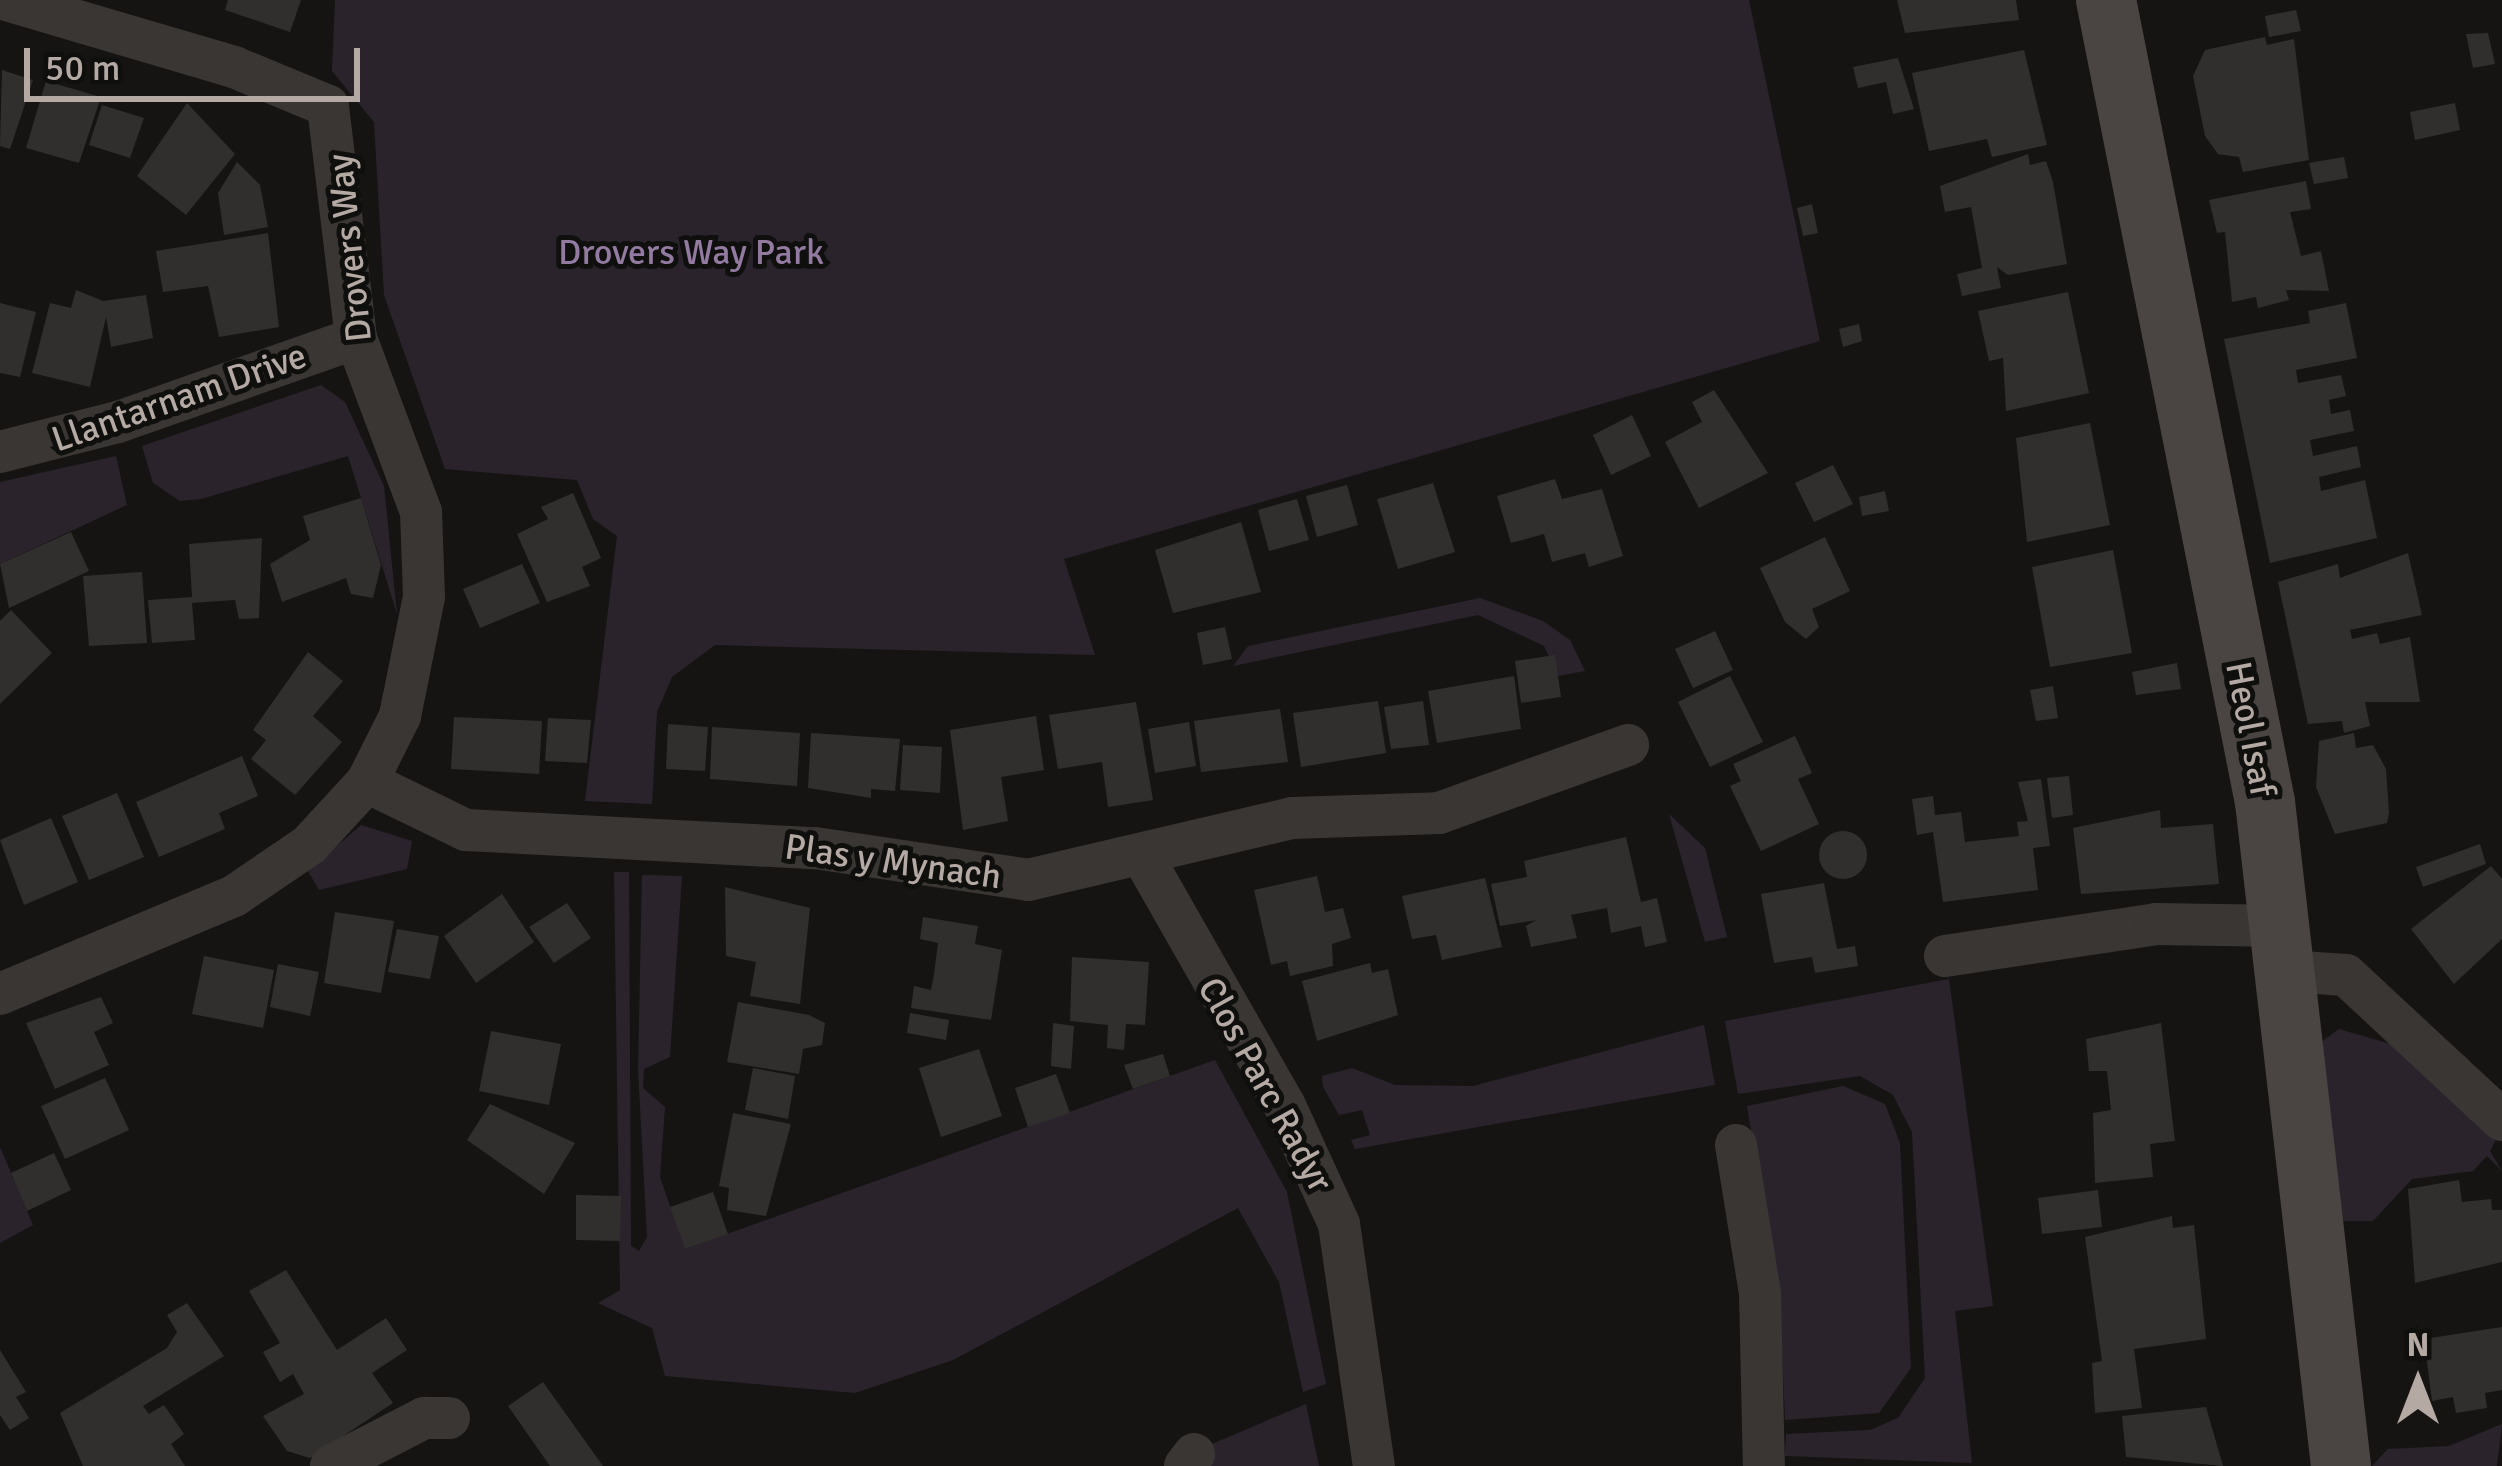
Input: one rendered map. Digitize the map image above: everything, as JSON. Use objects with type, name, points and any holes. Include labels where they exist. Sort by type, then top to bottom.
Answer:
[{"type":"main road","name":"Heol Isaf","points":[[2106,0],[2285,948],[2341,1466]]},
{"type":"street","name":"Drovers Way","points":[[6,0],[234,67],[328,106],[356,338],[408,466],[424,548],[420,651],[367,782]]},
{"type":"street","name":"Llantarnam Drive","points":[[0,452],[118,422],[356,338]]},
{"type":"street","name":"Plas y Mynach","points":[[367,782],[466,830],[814,848],[1028,880],[1143,857],[1292,818],[1455,809],[1628,745]]},
{"type":"street","points":[[0,994],[234,896],[309,845],[367,782]]},
{"type":"street","name":"Clos Parc Radyr","points":[[1143,857],[1333,1208],[1374,1466]]},
{"type":"street","points":[[1945,956],[2156,924],[2285,948],[2346,974],[2502,1120]]},
{"type":"street","points":[[1736,1145],[1760,1294],[1764,1466]]},
{"type":"street","points":[[331,1466],[424,1418],[449,1418]]},
{"type":"green space","name":"Drovers Way Park","points":[[335,0],[1749,0],[1820,341],[1064,559],[1095,655],[715,645],[672,677],[657,712],[652,804],[585,801],[617,536],[593,519],[577,480],[445,469],[384,295],[374,122],[332,71]]},
{"type":"green space","points":[[321,385],[345,402],[384,486],[397,614],[348,456],[201,499],[180,501],[153,483],[142,446]]},
{"type":"green space","points":[[116,456],[127,505],[0,564],[0,482]]},
{"type":"green space","points":[[1480,598],[1543,621],[1570,640],[1585,671],[1558,676],[1544,646],[1478,615],[1233,666],[1248,646]]},
{"type":"green space","points":[[1669,814],[1705,848],[1727,937],[1705,942]]},
{"type":"green space","points":[[361,825],[412,841],[407,869],[319,890],[308,871]]},
{"type":"green space","points":[[614,872],[629,872],[631,1246],[639,1251],[647,1237],[638,1069],[642,875],[682,876],[670,1057],[644,1069],[643,1088],[665,1107],[660,1177],[685,1249],[1215,1060],[1287,1192],[1326,1384],[1303,1392],[1279,1282],[1238,1208],[953,1360],[855,1393],[665,1376],[652,1328],[598,1303],[620,1290]]},
{"type":"green space","points":[[1949,979],[1993,1306],[1955,1311],[1972,1463],[1785,1456],[1786,1434],[1870,1430],[1898,1418],[1925,1378],[1912,1132],[1893,1095],[1860,1076],[1738,1094],[1725,1021]]},
{"type":"green space","points":[[1704,1025],[1715,1085],[1355,1149],[1351,1140],[1370,1135],[1362,1110],[1339,1115],[1323,1087],[1322,1076],[1352,1068],[1395,1085],[1473,1086]]},
{"type":"green space","points":[[2339,1029],[2401,1047],[2440,1039],[2467,1058],[2491,1089],[2499,1134],[2490,1151],[2502,1171],[2487,1156],[2473,1171],[2412,1179],[2373,1221],[2341,1221],[2316,1046]]},
{"type":"green space","points":[[1843,1086],[1885,1104],[1900,1143],[1911,1368],[1879,1413],[1785,1420],[1780,1303],[1747,1106]]},
{"type":"green space","points":[[0,1147],[33,1225],[0,1243]]},
{"type":"green space","points":[[1306,1404],[1319,1466],[1185,1466],[1212,1444]]},
{"type":"green space","points":[[2502,1424],[2497,1466],[2372,1466],[2388,1449],[2449,1446]]},
{"type":"building","points":[[228,0],[301,0],[290,32],[225,10]]},
{"type":"building","points":[[1897,0],[2016,0],[2019,20],[1905,33]]},
{"type":"building","points":[[2296,10],[2301,31],[2269,37],[2265,16]]},
{"type":"building","points":[[2488,33],[2495,64],[2473,68],[2466,34]]},
{"type":"building","points":[[2265,37],[2267,45],[2294,39],[2309,160],[2243,172],[2239,157],[2218,154],[2205,136],[2193,76],[2205,50]]},
{"type":"building","points":[[2024,50],[2047,145],[1992,157],[1987,139],[1929,151],[1912,73]]},
{"type":"building","points":[[1898,58],[1914,109],[1893,114],[1886,82],[1858,88],[1853,67]]},
{"type":"building","points":[[2,70],[33,80],[10,149],[0,146]]},
{"type":"building","points":[[46,81],[101,97],[79,163],[26,148]]},
{"type":"building","points":[[187,103],[235,154],[186,215],[137,176]]},
{"type":"building","points":[[2455,103],[2460,130],[2415,140],[2410,112]]},
{"type":"building","points":[[102,105],[144,118],[130,158],[89,145]]},
{"type":"building","points":[[2028,154],[2030,165],[2046,161],[2067,264],[2008,275],[1997,267],[2001,288],[1962,296],[1957,274],[1982,268],[1971,207],[1945,212],[1940,186]]},
{"type":"building","points":[[2344,157],[2348,178],[2314,184],[2309,163]]},
{"type":"building","points":[[237,162],[260,185],[268,227],[224,235],[218,193]]},
{"type":"building","points":[[2306,181],[2311,209],[2290,212],[2301,256],[2321,251],[2329,291],[2286,290],[2289,300],[2258,308],[2256,297],[2232,302],[2225,232],[2217,233],[2209,200]]},
{"type":"building","points":[[1812,204],[1818,233],[1803,236],[1797,208]]},
{"type":"building","points":[[268,233],[279,327],[219,337],[208,286],[163,292],[156,251]]},
{"type":"building","points":[[76,290],[103,301],[146,295],[153,338],[111,347],[106,317],[90,387],[32,373],[50,303],[71,308]]},
{"type":"building","points":[[2068,292],[2089,393],[2006,411],[2003,358],[1989,361],[1978,311]]},
{"type":"building","points":[[0,303],[36,312],[20,377],[0,373]]},
{"type":"building","points":[[2346,303],[2357,358],[2296,370],[2298,383],[2341,375],[2346,396],[2329,400],[2331,414],[2350,410],[2354,431],[2310,440],[2313,456],[2357,446],[2361,467],[2319,477],[2321,491],[2365,480],[2377,538],[2270,563],[2224,339],[2310,323],[2308,311]]},
{"type":"building","points":[[1859,324],[1862,341],[1843,347],[1839,329]]},
{"type":"building","points":[[1714,390],[1768,473],[1699,508],[1665,442],[1702,422],[1692,402]]},
{"type":"building","points":[[1632,415],[1651,456],[1611,475],[1593,435]]},
{"type":"building","points":[[2090,423],[2110,525],[2027,542],[2016,438]]},
{"type":"building","points":[[1833,465],[1853,504],[1814,522],[1795,483]]},
{"type":"building","points":[[1555,479],[1562,499],[1602,489],[1623,556],[1589,567],[1585,553],[1552,562],[1544,534],[1511,543],[1497,496]]},
{"type":"building","points":[[1433,483],[1455,552],[1398,569],[1377,499]]},
{"type":"building","points":[[1347,485],[1358,525],[1317,537],[1306,496]]},
{"type":"building","points":[[1885,491],[1889,511],[1862,516],[1859,497]]},
{"type":"building","points":[[573,493],[601,558],[582,567],[590,586],[547,602],[517,534],[548,519],[541,507]]},
{"type":"building","points":[[361,498],[381,565],[373,598],[351,594],[346,578],[282,602],[270,564],[310,540],[303,516]]},
{"type":"building","points":[[1297,499],[1309,540],[1269,551],[1258,510]]},
{"type":"building","points":[[1241,522],[1261,592],[1173,613],[1155,550]]},
{"type":"building","points":[[71,532],[89,571],[9,608],[0,564]]},
{"type":"building","points":[[1825,537],[1850,591],[1812,609],[1819,627],[1806,639],[1785,622],[1760,568]]},
{"type":"building","points":[[262,538],[259,618],[239,619],[235,600],[192,603],[195,640],[152,643],[148,600],[192,597],[189,544]]},
{"type":"building","points":[[2113,550],[2132,653],[2050,667],[2032,567]]},
{"type":"building","points":[[2408,553],[2422,615],[2350,630],[2352,639],[2377,633],[2380,644],[2410,637],[2420,702],[2365,702],[2370,726],[2344,733],[2342,721],[2308,724],[2278,582],[2338,564],[2340,578]]},
{"type":"building","points":[[522,564],[540,603],[480,628],[463,589]]},
{"type":"building","points":[[142,572],[147,643],[89,646],[83,576]]},
{"type":"building","points":[[11,610],[52,653],[0,704],[0,621]]},
{"type":"building","points":[[1225,627],[1232,659],[1203,665],[1197,633]]},
{"type":"building","points":[[1715,631],[1733,670],[1693,688],[1675,649]]},
{"type":"building","points":[[308,652],[343,681],[313,716],[342,742],[295,795],[251,759],[266,740],[253,730]]},
{"type":"building","points":[[1555,655],[1561,697],[1521,703],[1515,661]]},
{"type":"building","points":[[2177,663],[2181,689],[2136,695],[2132,672]]},
{"type":"building","points":[[1514,676],[1521,729],[1437,743],[1428,691]]},
{"type":"building","points":[[1730,676],[1763,742],[1710,767],[1678,702]]},
{"type":"building","points":[[2053,686],[2058,718],[2036,721],[2030,690]]},
{"type":"building","points":[[1378,701],[1386,753],[1301,767],[1293,713]]},
{"type":"building","points":[[1423,701],[1429,745],[1391,749],[1384,707]]},
{"type":"building","points":[[1136,702],[1153,800],[1108,807],[1102,762],[1058,769],[1049,715]]},
{"type":"building","points":[[1280,709],[1288,762],[1201,772],[1194,721]]},
{"type":"building","points":[[1036,716],[1044,770],[1001,777],[1008,821],[963,830],[950,730]]},
{"type":"building","points":[[454,717],[542,721],[539,774],[451,769]]},
{"type":"building","points":[[548,718],[591,720],[587,763],[545,761]]},
{"type":"building","points":[[1189,722],[1196,766],[1155,773],[1148,729]]},
{"type":"building","points":[[668,724],[708,727],[705,771],[666,769]]},
{"type":"building","points":[[712,727],[800,733],[797,786],[710,779]]},
{"type":"building","points":[[811,733],[900,739],[895,791],[871,789],[871,798],[808,788]]},
{"type":"building","points":[[2354,733],[2356,748],[2373,745],[2386,769],[2389,813],[2387,823],[2335,834],[2316,787],[2319,741]]},
{"type":"building","points":[[1795,736],[1812,773],[1798,779],[1819,824],[1761,851],[1730,786],[1741,781],[1733,764]]},
{"type":"building","points":[[903,745],[942,747],[940,793],[900,790]]},
{"type":"building","points":[[242,756],[258,796],[219,813],[225,829],[159,857],[136,802]]},
{"type":"building","points":[[2069,776],[2073,815],[2052,818],[2047,778]]},
{"type":"building","points":[[2041,779],[2050,846],[2033,848],[2038,890],[1943,902],[1933,832],[1917,835],[1912,799],[1933,796],[1935,815],[1961,812],[1965,842],[2019,836],[2017,822],[2028,821],[2018,782]]},
{"type":"building","points":[[117,793],[144,857],[89,880],[62,816]]},
{"type":"building","points":[[2160,810],[2161,828],[2213,824],[2219,884],[2081,894],[2073,828]]},
{"type":"building","points":[[51,818],[78,882],[24,905],[0,840]]},
{"type":"building","points":[[1843,831],[1860,838],[1867,855],[1860,872],[1843,879],[1826,872],[1819,855],[1826,838]]},
{"type":"building","points":[[1626,837],[1641,902],[1657,898],[1667,942],[1645,947],[1641,926],[1611,933],[1607,908],[1571,915],[1577,938],[1531,947],[1526,926],[1536,920],[1500,926],[1491,884],[1527,877],[1524,861]]},
{"type":"building","points":[[2480,844],[2486,864],[2423,887],[2416,867]]},
{"type":"building","points":[[2491,866],[2502,879],[2502,939],[2454,984],[2411,929]]},
{"type":"building","points":[[1317,876],[1325,912],[1343,908],[1351,938],[1332,944],[1333,966],[1290,976],[1287,961],[1271,965],[1254,890]]},
{"type":"building","points":[[1485,878],[1502,947],[1442,960],[1436,935],[1412,939],[1402,896]]},
{"type":"building","points":[[1824,883],[1837,949],[1855,946],[1858,966],[1815,973],[1812,957],[1774,963],[1761,894]]},
{"type":"building","points":[[725,887],[810,908],[800,1004],[750,996],[756,962],[726,956]]},
{"type":"building","points":[[502,894],[534,942],[476,983],[444,936]]},
{"type":"building","points":[[567,903],[591,938],[554,963],[529,927]]},
{"type":"building","points":[[335,912],[394,921],[381,993],[324,983]]},
{"type":"building","points":[[923,917],[978,926],[975,944],[1002,950],[991,1020],[911,1008],[914,986],[931,990],[934,974],[938,943],[920,939]]},
{"type":"building","points":[[397,929],[439,936],[430,979],[388,972]]},
{"type":"building","points":[[204,956],[274,970],[263,1028],[192,1014]]},
{"type":"building","points":[[1072,957],[1149,962],[1145,1025],[1126,1024],[1124,1050],[1107,1048],[1108,1025],[1070,1021]]},
{"type":"building","points":[[1370,963],[1372,973],[1388,969],[1398,1015],[1317,1041],[1302,981]]},
{"type":"building","points":[[278,964],[319,972],[310,1016],[270,1007]]},
{"type":"building","points":[[101,997],[113,1023],[94,1032],[109,1065],[55,1089],[26,1023]]},
{"type":"building","points":[[738,1002],[809,1015],[825,1023],[822,1045],[803,1049],[799,1074],[727,1062]]},
{"type":"building","points":[[910,1013],[949,1020],[946,1040],[907,1033]]},
{"type":"building","points":[[1053,1023],[1074,1026],[1071,1069],[1051,1066]]},
{"type":"building","points":[[2161,1023],[2175,1141],[2150,1144],[2153,1177],[2095,1183],[2093,1113],[2111,1110],[2107,1071],[2089,1071],[2086,1039]]},
{"type":"building","points":[[491,1031],[561,1044],[549,1105],[479,1091]]},
{"type":"building","points":[[979,1049],[1002,1116],[941,1137],[919,1068]]},
{"type":"building","points":[[1163,1054],[1170,1076],[1133,1089],[1124,1065]]},
{"type":"building","points":[[753,1068],[795,1076],[788,1119],[745,1110]]},
{"type":"building","points":[[1056,1074],[1070,1113],[1028,1127],[1015,1088]]},
{"type":"building","points":[[105,1078],[129,1130],[65,1159],[41,1106]]},
{"type":"building","points":[[490,1104],[575,1143],[544,1194],[467,1140]]},
{"type":"building","points":[[733,1113],[791,1124],[766,1216],[727,1210],[729,1188],[719,1186]]},
{"type":"building","points":[[54,1153],[71,1190],[27,1211],[11,1173]]},
{"type":"building","points":[[2459,1180],[2462,1202],[2491,1199],[2492,1210],[2502,1210],[2502,1262],[2415,1283],[2408,1189]]},
{"type":"building","points":[[2098,1190],[2102,1227],[2042,1234],[2038,1198]]},
{"type":"building","points":[[713,1192],[728,1234],[685,1249],[670,1207]]},
{"type":"building","points":[[576,1195],[621,1196],[620,1241],[576,1240]]},
{"type":"building","points":[[2172,1216],[2173,1228],[2194,1225],[2206,1339],[2134,1349],[2142,1408],[2095,1413],[2092,1363],[2102,1361],[2085,1237]]},
{"type":"building","points":[[286,1270],[337,1350],[386,1318],[407,1350],[372,1373],[393,1403],[310,1458],[287,1451],[263,1416],[304,1394],[293,1374],[280,1382],[263,1352],[280,1343],[249,1291]]},
{"type":"building","points":[[187,1303],[224,1356],[143,1406],[149,1414],[164,1405],[184,1434],[171,1444],[185,1466],[83,1466],[60,1413],[167,1348],[177,1332],[167,1315]]},
{"type":"building","points":[[2502,1327],[2502,1390],[2485,1393],[2487,1408],[2456,1413],[2453,1397],[2432,1401],[2424,1339]]},
{"type":"building","points":[[0,1350],[26,1392],[16,1397],[29,1418],[10,1430],[0,1415]]},
{"type":"building","points":[[543,1382],[603,1466],[550,1466],[508,1406]]},
{"type":"building","points":[[2206,1407],[2223,1466],[2126,1457],[2122,1416]]}]
